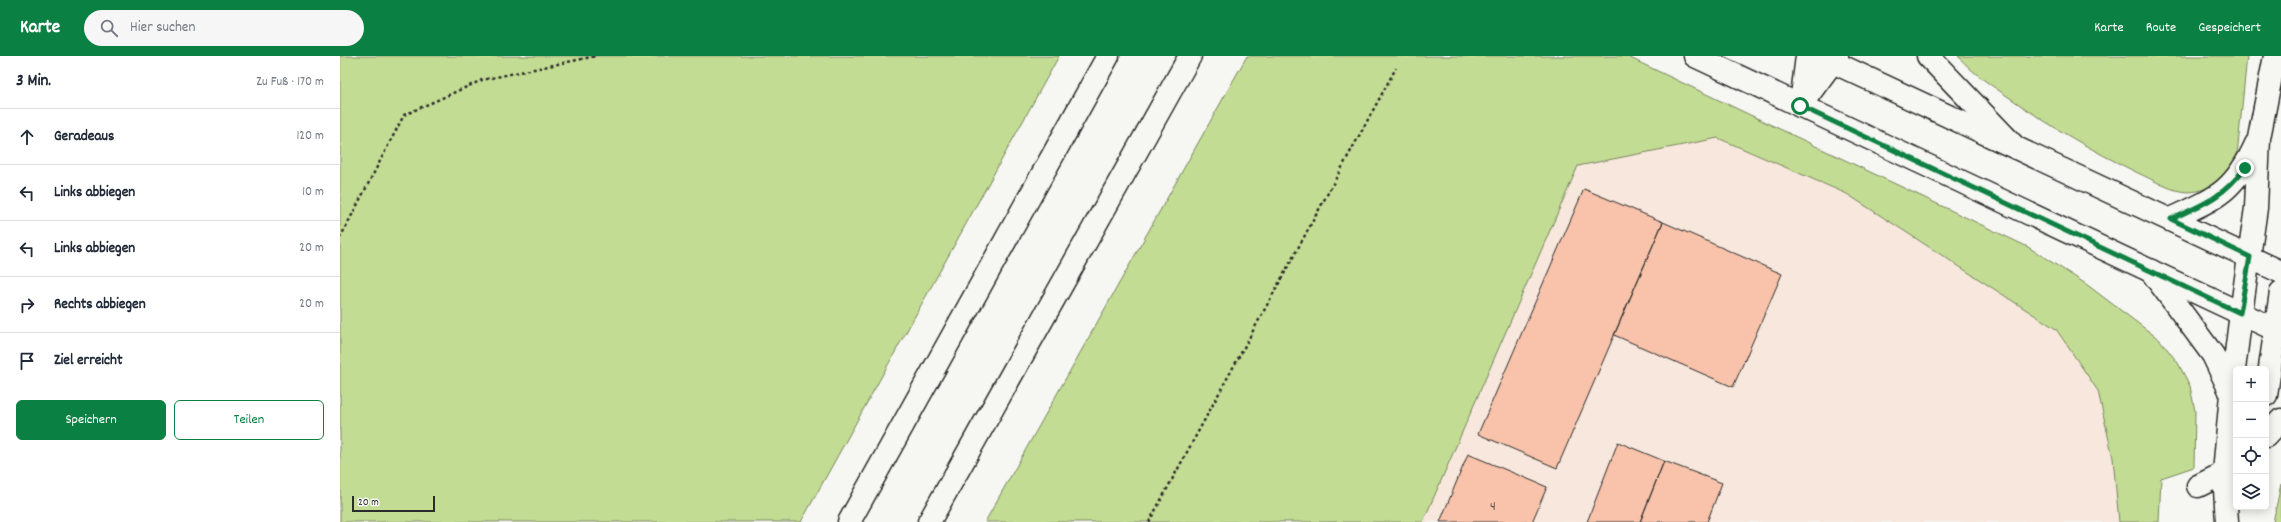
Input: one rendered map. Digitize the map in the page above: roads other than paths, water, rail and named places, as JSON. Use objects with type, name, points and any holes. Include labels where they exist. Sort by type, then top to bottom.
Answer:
[{"type":"main road","points":[[849,522],[1108,56]]},
{"type":"main road","points":[[929,522],[1190,56]]},
{"type":"main road","points":[[1695,56],[2279,331]]},
{"type":"main road","points":[[1800,106],[1807,56]]},
{"type":"main road","points":[[1928,56],[2015,147]]},
{"type":"main road","points":[[2227,522],[2224,473],[2231,394],[2240,313],[2250,257],[2256,208],[2259,138],[2275,56]]},
{"type":"main road","points":[[1800,106],[1830,58],[2281,272]]},
{"type":"main road","points":[[2171,219],[2214,200],[2231,186],[2245,168],[2259,138]]},
{"type":"main road","points":[[2151,271],[2214,355],[2231,394]]},
{"type":"main road","points":[[2269,380],[2279,331],[2281,292]]},
{"type":"main road","points":[[2269,433],[2281,420]]},
{"type":"main road","points":[[2198,486],[2224,473]]},
{"type":"main road","points":[[2237,522],[2240,510]]}]
